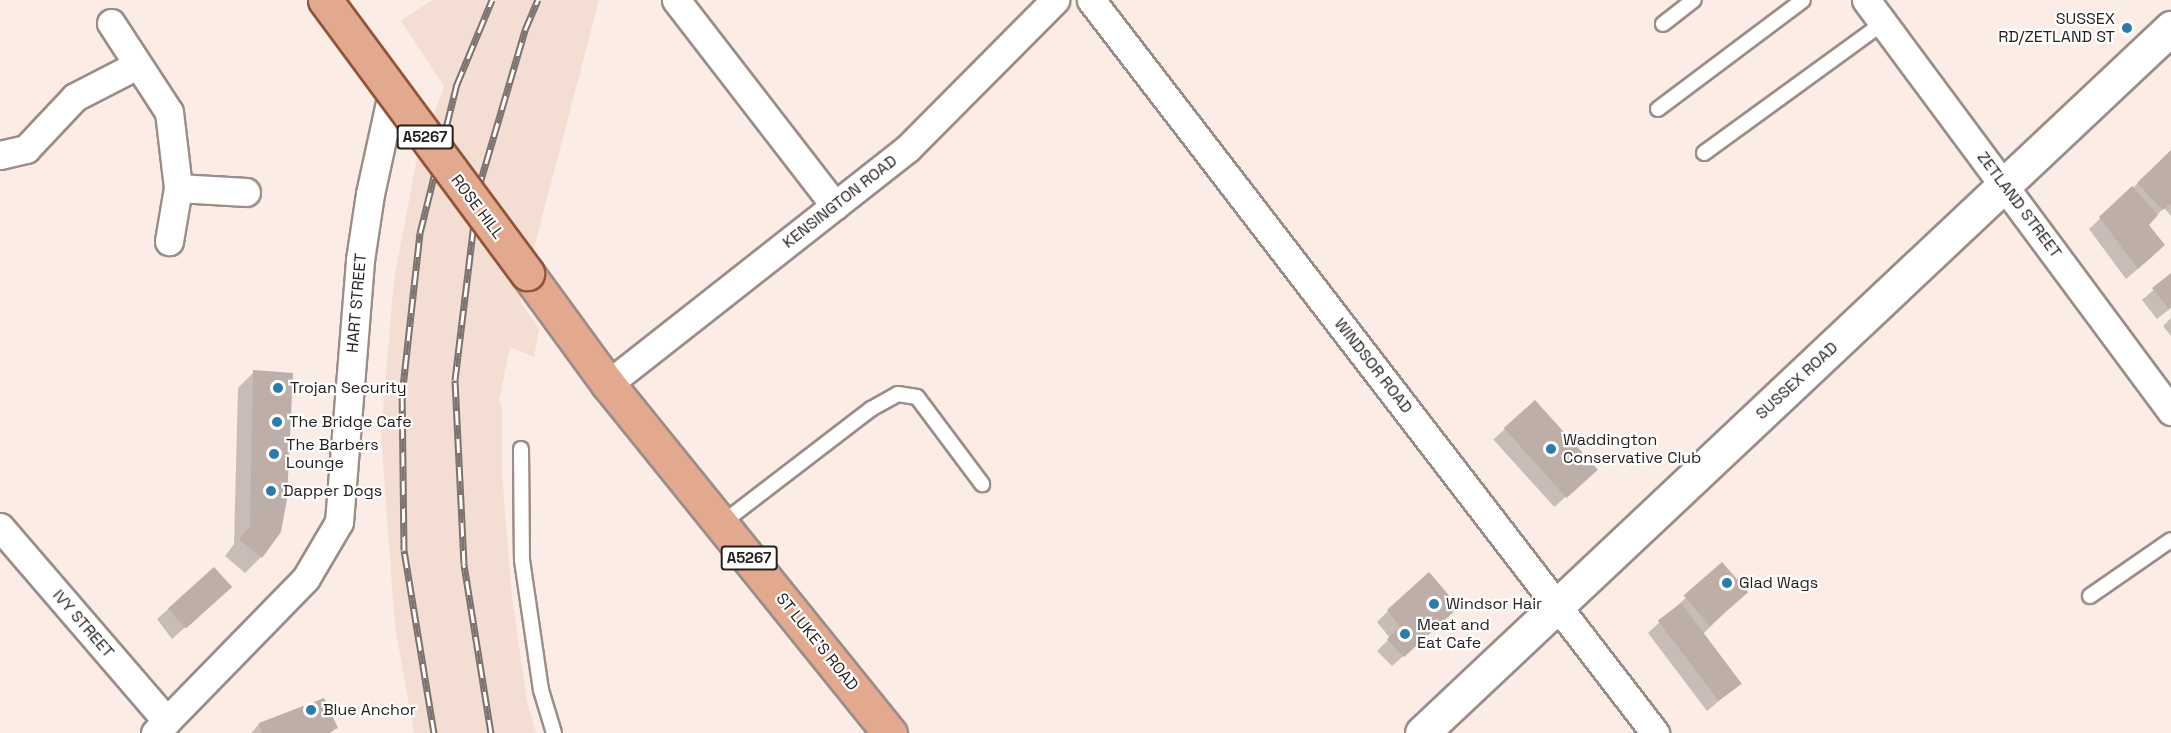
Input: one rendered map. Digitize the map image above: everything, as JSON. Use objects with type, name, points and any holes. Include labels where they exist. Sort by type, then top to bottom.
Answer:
[{"type":"main road","name":"ROSE HILL","points":[[325,0],[608,384]]},
{"type":"main road","name":"ST LUKE'S ROAD","points":[[608,384],[890,733]]},
{"type":"street","points":[[676,0],[835,206]]},
{"type":"street","name":"KENSINGTON ROAD","points":[[608,384],[908,148],[1055,0]]},
{"type":"street","name":"WINDSOR ROAD","points":[[1091,0],[1656,733]]},
{"type":"street","name":"ZETLAND STREET","points":[[1866,0],[2171,411]]},
{"type":"street","points":[[111,23],[169,112],[178,188],[169,241]]},
{"type":"street","name":"SUSSEX ROAD","points":[[1422,733],[2171,28]]},
{"type":"street","points":[[0,155],[26,149],[75,97],[137,65]]},
{"type":"street","name":"HART STREET","points":[[161,727],[306,578],[339,522],[360,261],[370,194],[392,93]]},
{"type":"street","points":[[178,188],[246,192]]},
{"type":"street","name":"IVY STREET","points":[[0,527],[161,727]]},
{"type":"lane","points":[[1663,24],[1694,0]]},
{"type":"lane","points":[[1658,109],[1803,0]]},
{"type":"lane","points":[[1704,153],[1883,23]]},
{"type":"lane","points":[[721,524],[871,409],[898,394],[917,397],[982,484]]},
{"type":"lane","points":[[521,449],[522,560],[541,690],[554,733]]},
{"type":"lane","points":[[2090,596],[2171,540]]},
{"type":"shaded area","points":[[432,0],[599,0],[520,301],[539,329],[534,357],[510,347],[499,401],[502,407],[502,473],[512,598],[527,702],[536,733],[414,733],[395,626],[381,435],[394,280],[416,163],[444,86],[401,21]]},
{"type":"building","points":[[2171,150],[2171,203],[2163,210],[2137,183]]},
{"type":"building","points":[[2132,186],[2158,215],[2149,225],[2165,245],[2138,269],[2099,217]]},
{"type":"building","points":[[2171,273],[2171,307],[2169,309],[2152,288]]},
{"type":"building","points":[[253,370],[293,373],[287,499],[281,532],[262,558],[239,539],[250,527]]},
{"type":"building","name":"Waddington Conservative Club","points":[[1535,400],[1598,470],[1567,498],[1504,428]]},
{"type":"building","points":[[1722,562],[1748,592],[1710,626],[1684,595]]},
{"type":"building","points":[[214,567],[232,587],[186,629],[168,608]]},
{"type":"building","points":[[1429,572],[1459,607],[1404,657],[1387,639],[1400,627],[1387,610]]},
{"type":"building","points":[[1681,603],[1742,684],[1719,701],[1658,620]]},
{"type":"building","name":"Blue Anchor","points":[[324,698],[338,728],[327,733],[262,733],[259,723]]},
{"type":"railway","points":[[434,733],[404,550],[402,396],[420,233],[457,84],[492,0]]},
{"type":"railway","points":[[491,733],[464,564],[455,380],[478,190],[525,30],[538,0]]},
{"type":"place","name":"SUSSEX RD/ZETLAND ST","points":[[2127,28]]},
{"type":"place","name":"Trojan Security","points":[[278,388]]},
{"type":"place","name":"The Bridge Cafe","points":[[277,422]]},
{"type":"place","name":"Waddington Conservative Club","points":[[1551,449]]},
{"type":"place","name":"The Barbers Lounge","points":[[274,454]]},
{"type":"place","name":"Dapper Dogs","points":[[271,491]]},
{"type":"place","name":"Glad Wags","points":[[1727,583]]},
{"type":"place","name":"Windsor Hair","points":[[1434,604]]},
{"type":"place","name":"Meat and Eat Cafe","points":[[1405,634]]},
{"type":"place","name":"Blue Anchor","points":[[311,710]]}]
